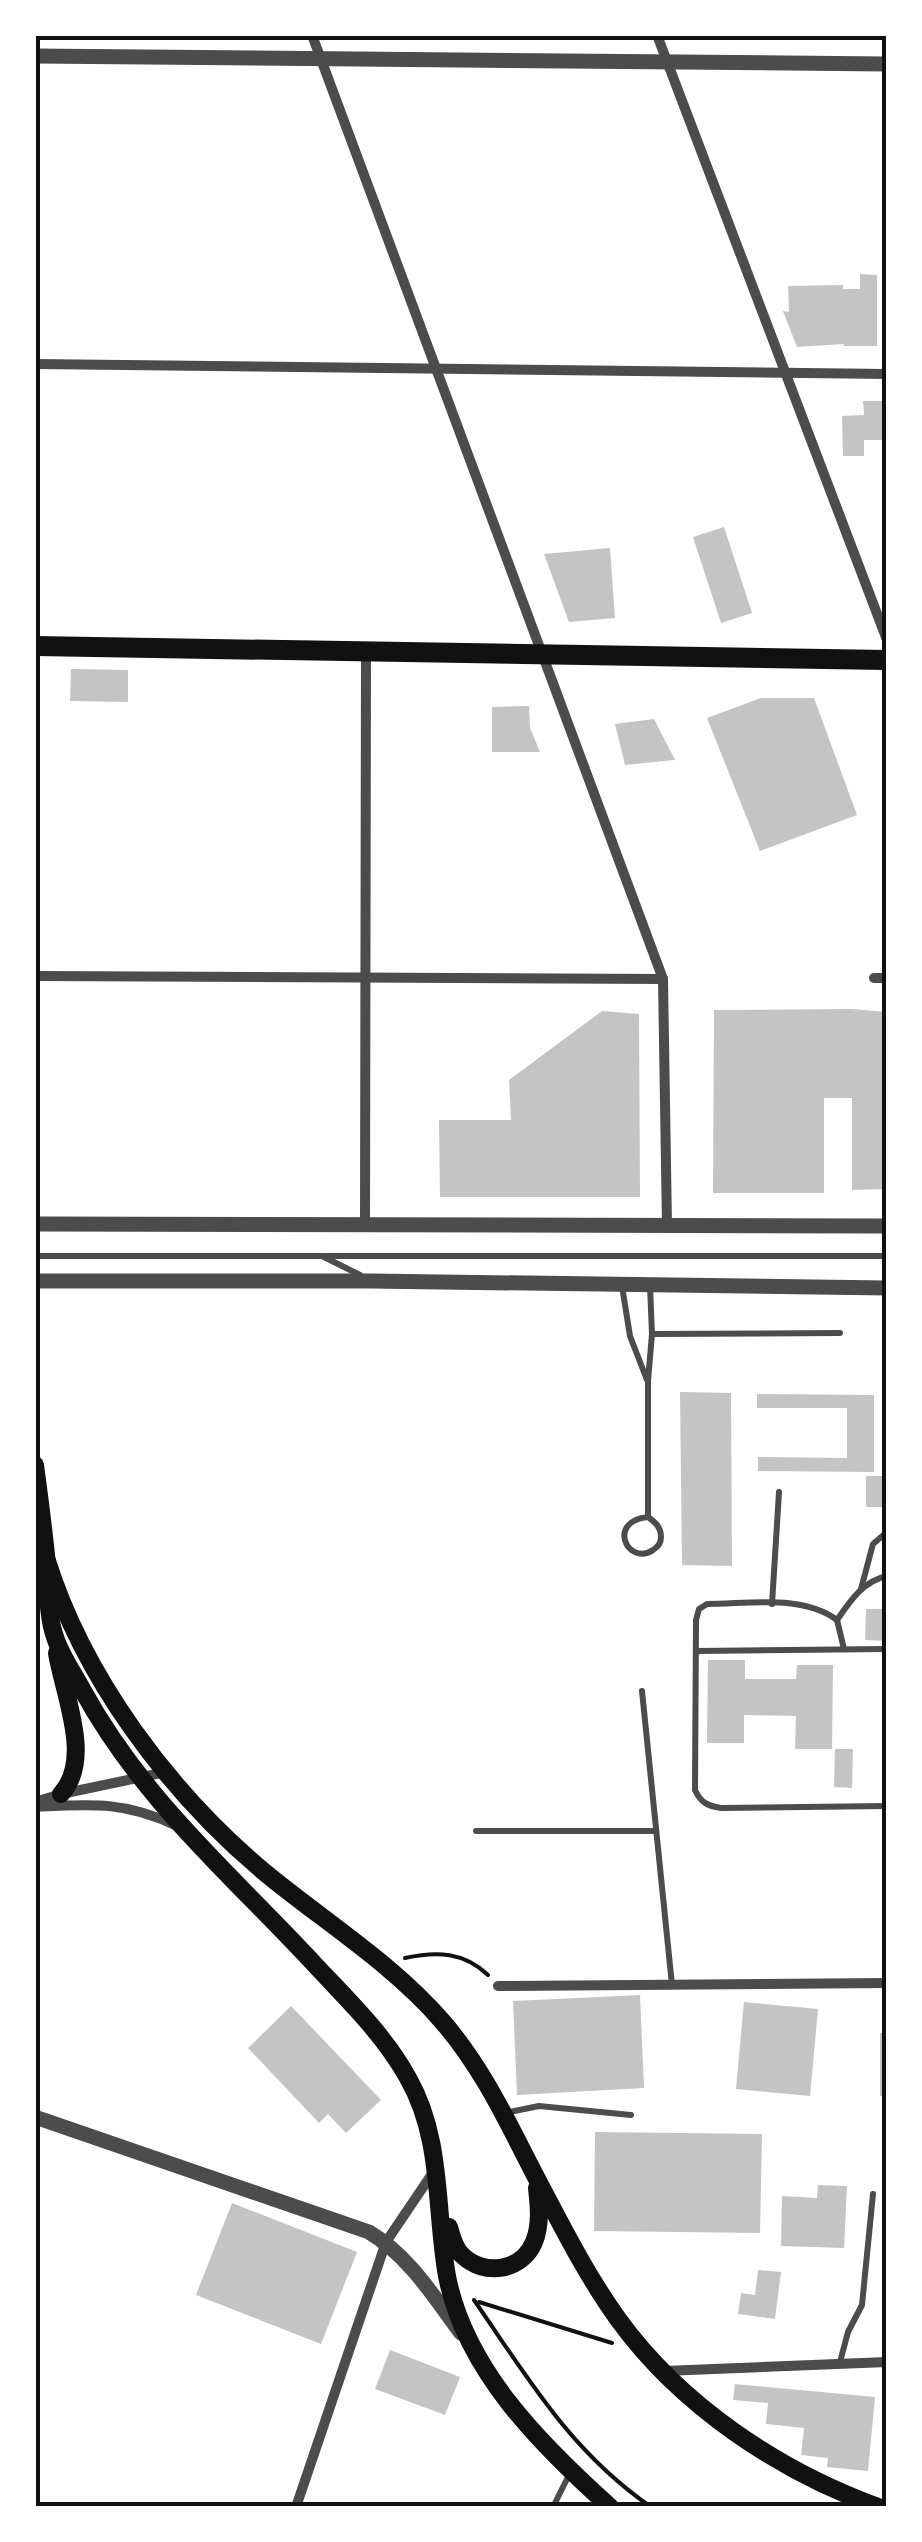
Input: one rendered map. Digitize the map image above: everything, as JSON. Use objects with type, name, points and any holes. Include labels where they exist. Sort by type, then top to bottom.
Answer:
[{"type":"main road","points":[[35,646],[887,660]]},
{"type":"main road","points":[[35,1465],[48,1599],[78,1752],[72,1782],[61,1794]]},
{"type":"main road","points":[[46,1558],[78,1641],[167,1771],[218,1829],[261,1869],[432,2009],[464,2046],[505,2113],[584,2268],[620,2322],[663,2371],[737,2432],[795,2472],[878,2507]]},
{"type":"main road","points":[[55,1638],[104,1728],[138,1778],[282,1929],[390,2049],[410,2080],[427,2121],[436,2167],[447,2275],[471,2346],[529,2426],[610,2507]]},
{"type":"main road","points":[[438,2193],[460,2254],[473,2264],[490,2269],[511,2266],[525,2258],[534,2242],[538,2227],[536,2178]]},
{"type":"street","points":[[312,35],[663,979],[667,1226]]},
{"type":"street","points":[[657,35],[887,640]]},
{"type":"street","points":[[35,56],[887,64]]},
{"type":"street","points":[[35,364],[887,374]]},
{"type":"street","points":[[365,1225],[366,652]]},
{"type":"street","points":[[35,976],[663,979]]},
{"type":"street","points":[[874,978],[887,978]]},
{"type":"street","points":[[35,1224],[887,1226]]},
{"type":"street","points":[[35,1280],[887,1288]]},
{"type":"street","points":[[35,1805],[61,1794],[167,1771]]},
{"type":"street","points":[[35,1805],[117,1805],[142,1810],[181,1827]]},
{"type":"street","points":[[498,1986],[886,1983]]},
{"type":"street","points":[[35,2117],[369,2232],[386,2242],[408,2264],[471,2346]]},
{"type":"street","points":[[296,2507],[386,2242],[436,2167]]},
{"type":"street","points":[[663,2371],[887,2362]]},
{"type":"lane","points":[[35,1256],[887,1256]]},
{"type":"lane","points":[[321,1256],[371,1281]]},
{"type":"lane","points":[[622,1284],[630,1336],[648,1381]]},
{"type":"lane","points":[[648,1517],[650,1285]]},
{"type":"lane","points":[[652,1334],[840,1333]]},
{"type":"lane","points":[[772,1604],[779,1492]]},
{"type":"lane","points":[[648,1517],[661,1534],[658,1546],[650,1553],[638,1554],[628,1548],[624,1538],[626,1526],[635,1518],[648,1517]]},
{"type":"lane","points":[[860,1590],[873,1544],[887,1532]]},
{"type":"lane","points":[[837,1620],[860,1590],[876,1578],[887,1576]]},
{"type":"lane","points":[[844,1649],[837,1620],[806,1604],[708,1604],[699,1610],[695,1790],[709,1806],[721,1808],[887,1806]]},
{"type":"lane","points":[[697,1651],[887,1649]]},
{"type":"lane","points":[[642,1691],[672,1984]]},
{"type":"lane","points":[[476,1831],[655,1831]]},
{"type":"lane","points":[[886,1983],[887,1970]]},
{"type":"lane","points":[[505,2113],[539,2106],[632,2116]]},
{"type":"lane","points":[[840,2362],[848,2332],[862,2304],[873,2194]]},
{"type":"lane","points":[[553,2507],[571,2472]]},
{"type":"path","points":[[382,1966],[408,1957],[459,1955],[472,1960],[498,1986]]},
{"type":"path","points":[[468,2294],[530,2386],[563,2427],[651,2507]]},
{"type":"path","points":[[476,2302],[489,2302],[543,2324],[617,2344]]},
{"type":"building","points":[[860,274],[877,275],[877,346],[797,347],[783,311],[789,312],[788,286],[843,285],[843,289],[860,289]]},
{"type":"building","points":[[863,401],[887,401],[887,440],[864,440],[864,456],[843,456],[842,416],[864,415]]},
{"type":"building","points":[[724,527],[752,613],[721,623],[693,537]]},
{"type":"building","points":[[610,548],[615,618],[569,622],[544,554]]},
{"type":"building","points":[[71,669],[128,670],[128,702],[70,701]]},
{"type":"building","points":[[761,698],[814,698],[857,815],[760,851],[707,718]]},
{"type":"building","points":[[529,706],[530,728],[540,752],[492,752],[492,707]]},
{"type":"building","points":[[654,719],[675,760],[625,765],[615,724]]},
{"type":"building","points":[[714,1010],[887,1012],[887,1189],[852,1190],[852,1098],[824,1098],[824,1193],[713,1193]]},
{"type":"building","points":[[602,1011],[639,1014],[640,1197],[440,1197],[439,1120],[511,1120],[509,1080]]},
{"type":"building","points":[[680,1392],[731,1393],[732,1566],[682,1565]]},
{"type":"building","points":[[757,1394],[874,1395],[874,1472],[758,1471],[758,1457],[847,1458],[847,1408],[757,1408]]},
{"type":"building","points":[[866,1476],[887,1476],[887,1507],[866,1507]]},
{"type":"building","points":[[866,1609],[887,1609],[887,1641],[865,1640]]},
{"type":"building","points":[[708,1660],[745,1660],[745,1679],[796,1679],[797,1665],[833,1665],[832,1749],[795,1749],[796,1716],[744,1715],[744,1743],[707,1743]]},
{"type":"building","points":[[835,1749],[853,1749],[852,1788],[834,1787]]},
{"type":"building","points":[[640,1995],[644,2088],[517,2095],[513,2001]]},
{"type":"building","points":[[744,2002],[818,2009],[810,2096],[736,2089]]},
{"type":"building","points":[[291,2006],[381,2100],[346,2133],[328,2114],[319,2123],[248,2048]]},
{"type":"building","points":[[880,2033],[887,2033],[887,2096],[880,2096]]},
{"type":"building","points":[[595,2132],[762,2134],[760,2233],[594,2231]]},
{"type":"building","points":[[818,2185],[847,2186],[844,2248],[781,2246],[782,2196],[817,2198]]},
{"type":"building","points":[[232,2203],[357,2252],[321,2344],[196,2295]]},
{"type":"building","points":[[758,2270],[781,2272],[775,2319],[738,2314],[741,2293],[755,2295]]},
{"type":"building","points":[[390,2350],[460,2377],[445,2415],[375,2389]]},
{"type":"building","points":[[735,2384],[875,2397],[868,2471],[827,2467],[828,2458],[801,2455],[804,2428],[766,2424],[768,2403],[733,2400]]}]
